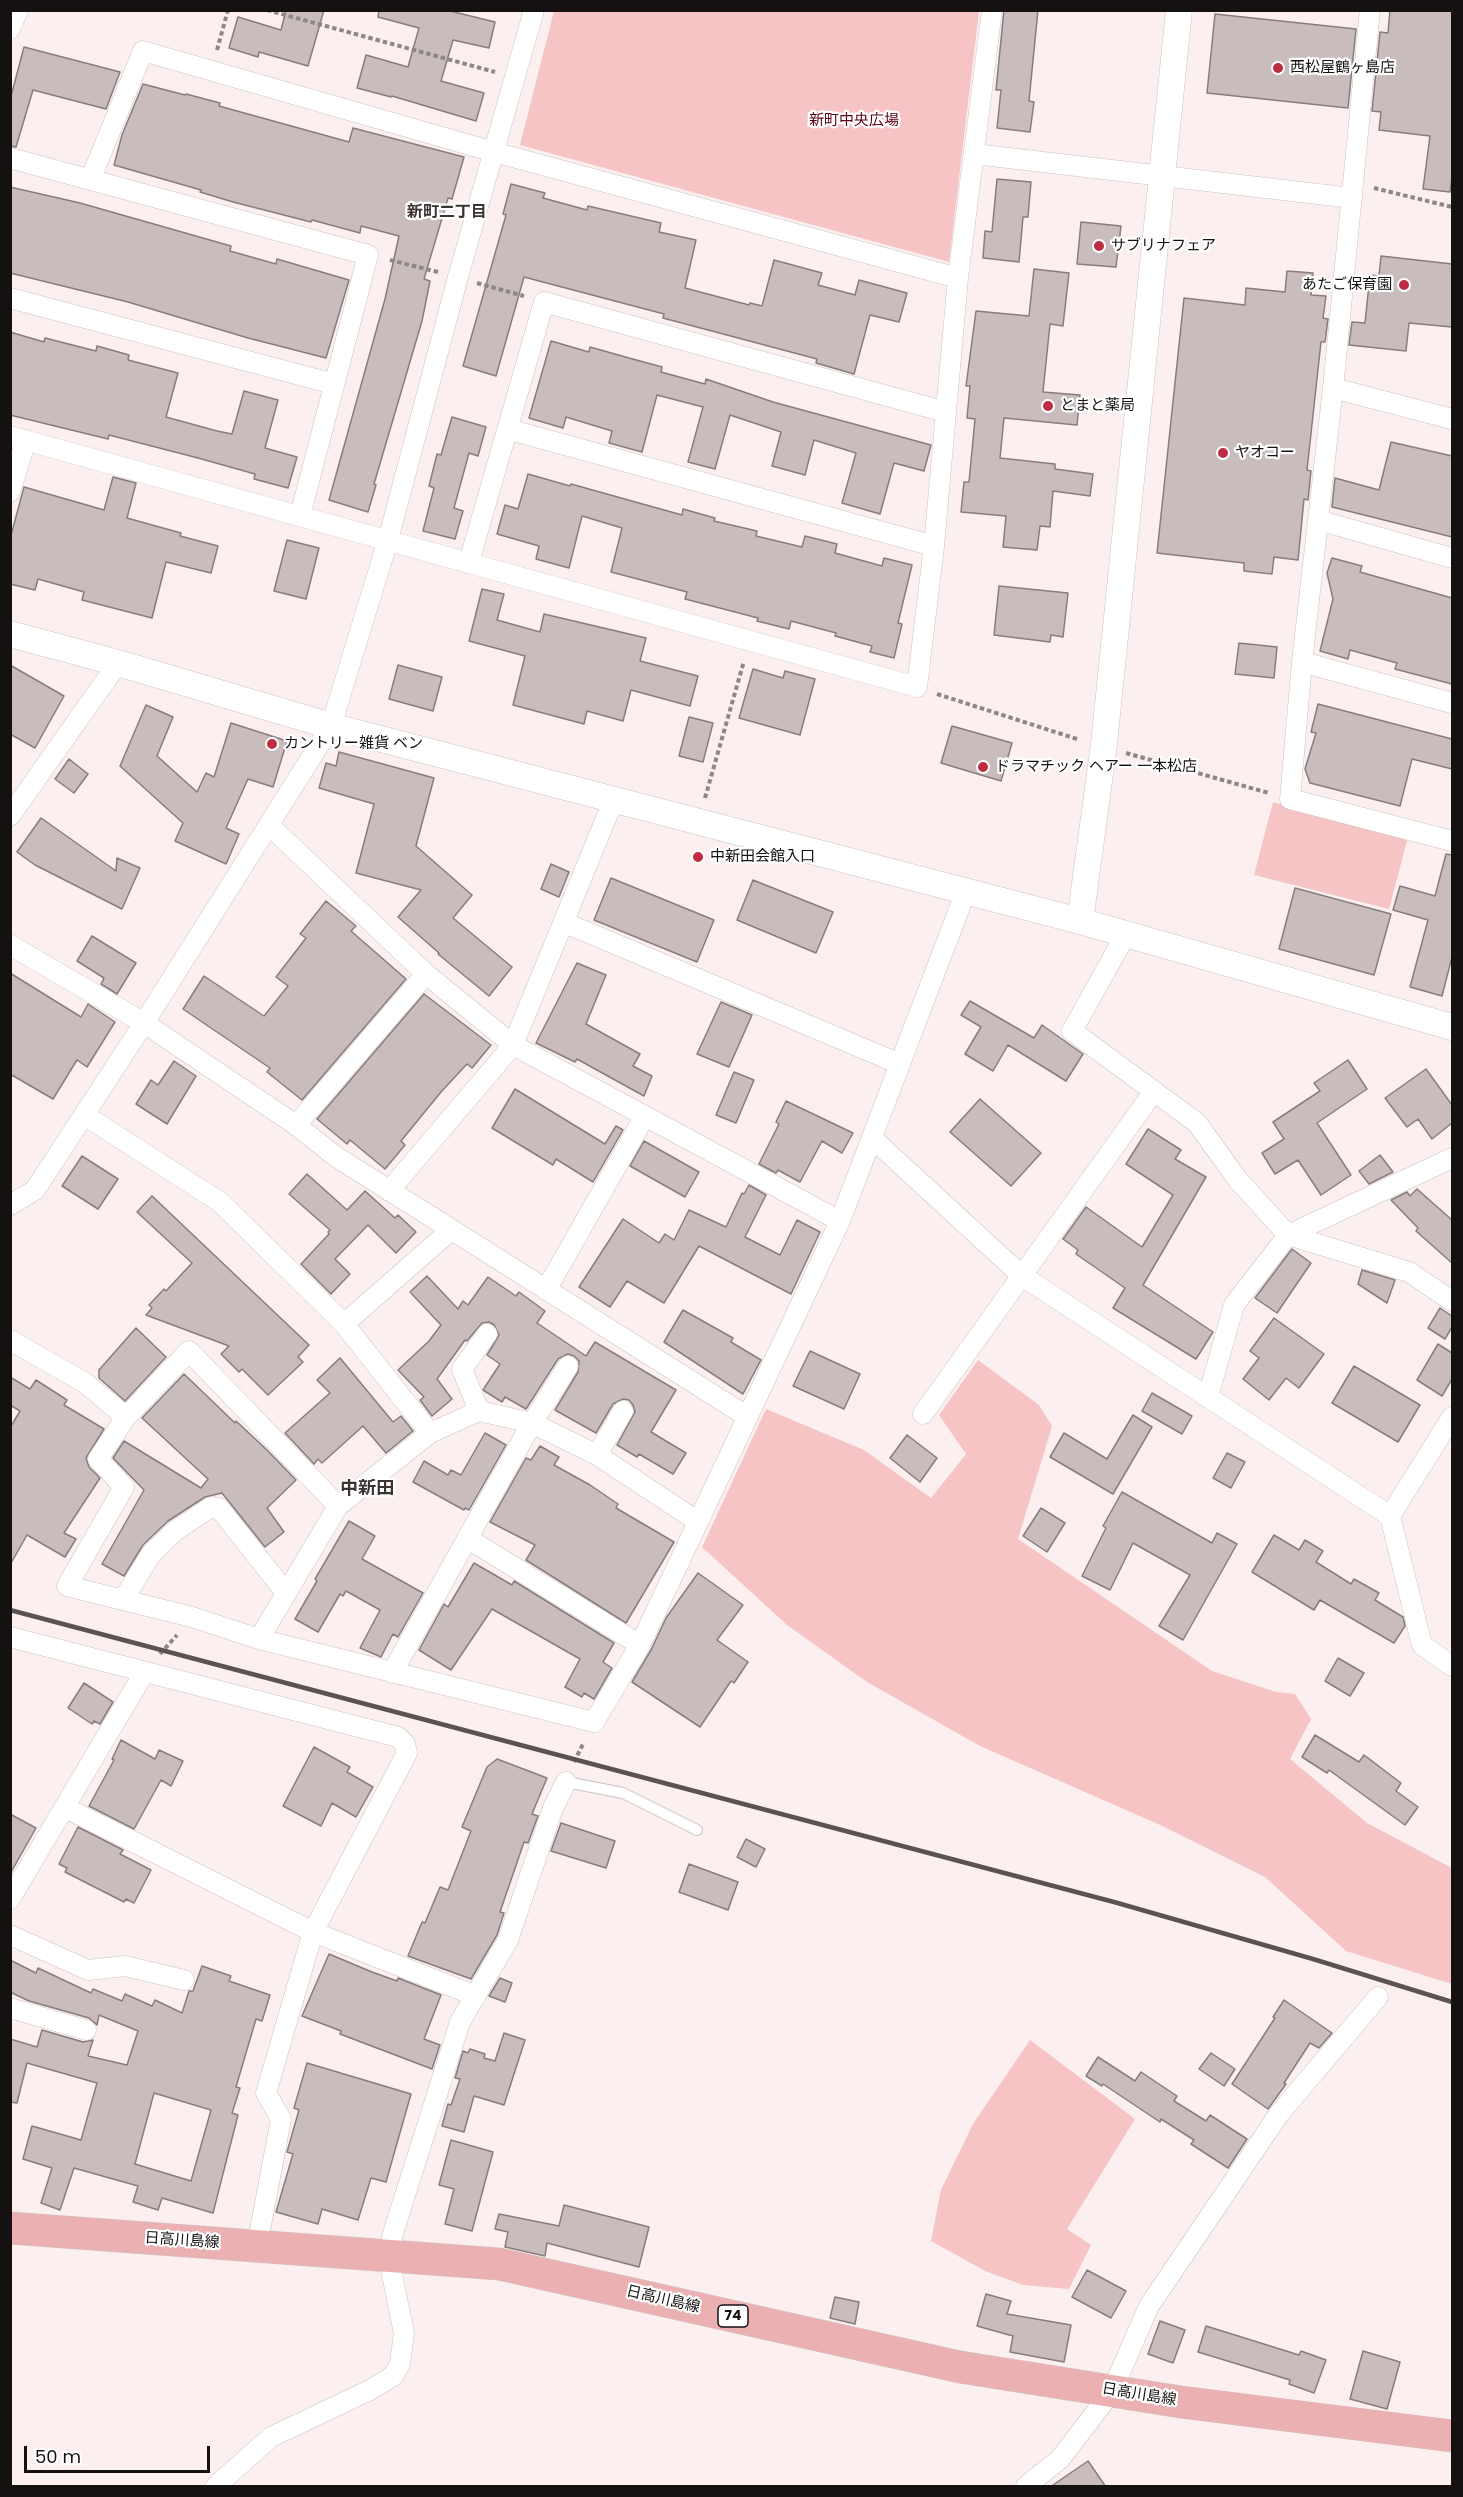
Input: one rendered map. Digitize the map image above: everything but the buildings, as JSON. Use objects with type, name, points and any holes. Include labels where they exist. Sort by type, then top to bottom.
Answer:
[{"type":"main road","name":"日高川島線","points":[[10,2228],[499,2264],[960,2367],[1181,2402],[1452,2436]]},
{"type":"street","points":[[10,29],[18,10]]},
{"type":"street","points":[[10,1205],[34,1190],[144,1023],[331,726],[388,540],[458,277],[534,10]]},
{"type":"street","points":[[10,492],[18,438],[917,687],[934,546],[958,278],[992,10]]},
{"type":"street","points":[[1080,921],[1104,744],[1179,10]]},
{"type":"street","points":[[1370,10],[1333,388],[1302,662],[1290,799],[1452,841]]},
{"type":"street","points":[[91,178],[143,51],[494,153],[958,278]]},
{"type":"street","points":[[975,154],[1162,177],[1353,191]]},
{"type":"street","points":[[10,158],[91,178],[368,255],[300,516]]},
{"type":"street","points":[[10,298],[334,384]]},
{"type":"street","points":[[469,562],[544,302],[946,412]]},
{"type":"street","points":[[1333,388],[1452,419]]},
{"type":"street","points":[[507,429],[934,546]]},
{"type":"street","points":[[1318,520],[1452,558]]},
{"type":"street","points":[[10,634],[118,663],[331,726],[1080,921],[1452,1027]]},
{"type":"street","points":[[1302,662],[1452,702]]},
{"type":"street","points":[[10,816],[118,663]]},
{"type":"street","points":[[389,1191],[513,1045],[614,799]]},
{"type":"street","points":[[270,826],[426,974],[513,1045],[840,1221]]},
{"type":"street","points":[[338,1506],[189,1352],[126,1417],[98,1459],[124,1487],[67,1586],[192,1617],[258,1638],[594,1722],[640,1645],[840,1221],[966,891]]},
{"type":"street","points":[[563,922],[900,1064]]},
{"type":"street","points":[[1126,934],[1072,1031],[1197,1123],[1238,1180],[1288,1235],[1408,1272],[1452,1301]]},
{"type":"street","points":[[10,945],[144,1023],[296,1125],[335,1156],[748,1417]]},
{"type":"street","points":[[296,1125],[426,974]]},
{"type":"street","points":[[923,1414],[1154,1091]]},
{"type":"street","points":[[84,1115],[220,1202],[344,1324],[430,1433]]},
{"type":"street","points":[[546,1290],[645,1116]]},
{"type":"street","points":[[872,1138],[1022,1276],[1390,1516],[1422,1645],[1452,1666]]},
{"type":"street","points":[[1208,1397],[1234,1305],[1288,1235],[1452,1158]]},
{"type":"street","points":[[344,1324],[452,1230]]},
{"type":"street","points":[[479,1411],[462,1368],[488,1334]]},
{"type":"street","points":[[10,1340],[86,1383],[126,1417]]},
{"type":"street","points":[[392,1672],[532,1423],[568,1366]]},
{"type":"street","points":[[258,1638],[338,1506],[430,1433],[479,1411],[532,1423],[597,1455],[697,1521]]},
{"type":"street","points":[[597,1455],[623,1411]]},
{"type":"street","points":[[1390,1516],[1445,1445],[1452,1417]]},
{"type":"street","points":[[123,1600],[151,1554],[175,1531],[211,1507],[219,1508],[286,1593]]},
{"type":"street","points":[[467,1538],[640,1645]]},
{"type":"street","points":[[10,1637],[398,1737],[405,1744],[406,1753],[313,1932],[266,2093],[281,2119],[257,2246]]},
{"type":"street","points":[[10,1899],[144,1673]]},
{"type":"street","points":[[216,2487],[271,2437],[370,2390],[393,2376],[400,2364],[404,2333],[388,2255],[394,2230],[460,2022],[508,1940],[553,1808],[566,1782]]},
{"type":"street","points":[[66,1808],[313,1932],[476,1996]]},
{"type":"street","points":[[10,1935],[88,1970],[125,1966],[184,1980]]},
{"type":"street","points":[[1026,2487],[1060,2459],[1112,2391],[1149,2306],[1279,2114],[1378,1997]]},
{"type":"street","points":[[10,2008],[86,2030]]},
{"type":"lane","points":[[566,1782],[623,1793],[697,1830]]},
{"type":"path","points":[[212,71],[228,10]]},
{"type":"path","points":[[267,10],[515,78]]},
{"type":"path","points":[[1353,191],[1452,207]]},
{"type":"path","points":[[698,821],[750,640]]},
{"type":"path","points":[[917,687],[1077,739]]},
{"type":"path","points":[[1126,753],[1290,799]]},
{"type":"path","points":[[144,1673],[192,1617]]},
{"type":"path","points":[[566,1782],[594,1722]]},
{"type":"green space","name":"新町中央広場","points":[[554,11],[979,11],[949,262],[520,145]]},
{"type":"green space","points":[[1273,802],[1408,837],[1389,909],[1254,875]]},
{"type":"green space","points":[[978,1360],[1039,1405],[1052,1426],[1018,1539],[1212,1671],[1276,1692],[1295,1694],[1311,1719],[1290,1759],[1367,1823],[1452,1868],[1452,1984],[1346,1951],[1265,1877],[1158,1824],[980,1746],[867,1682],[787,1625],[702,1547],[766,1409],[864,1450],[931,1498],[966,1454],[939,1415]]},
{"type":"green space","points":[[1030,2040],[1135,2119],[1067,2229],[1091,2245],[1069,2289],[1023,2285],[985,2271],[931,2241],[941,2190],[973,2124]]},
{"type":"railway","points":[[10,1610],[1114,1902],[1452,2002]]},
{"type":"place","name":"西松屋鶴ヶ島店","points":[[1278,68]]},
{"type":"place","name":"サブリナフェア","points":[[1099,246]]},
{"type":"place","name":"あたご保育園","points":[[1404,285]]},
{"type":"place","name":"とまと薬局","points":[[1048,406]]},
{"type":"place","name":"ヤオコー","points":[[1223,453]]},
{"type":"place","name":"カントリー雑貨 ベン","points":[[272,744]]},
{"type":"place","name":"ドラマチック ヘアー 一本松店","points":[[983,767]]},
{"type":"place","name":"中新田会館入口","points":[[698,857]]},
{"type":"district","name":"新町二丁目","points":[[447,213]]},
{"type":"district","name":"中新田","points":[[367,1489]]}]
